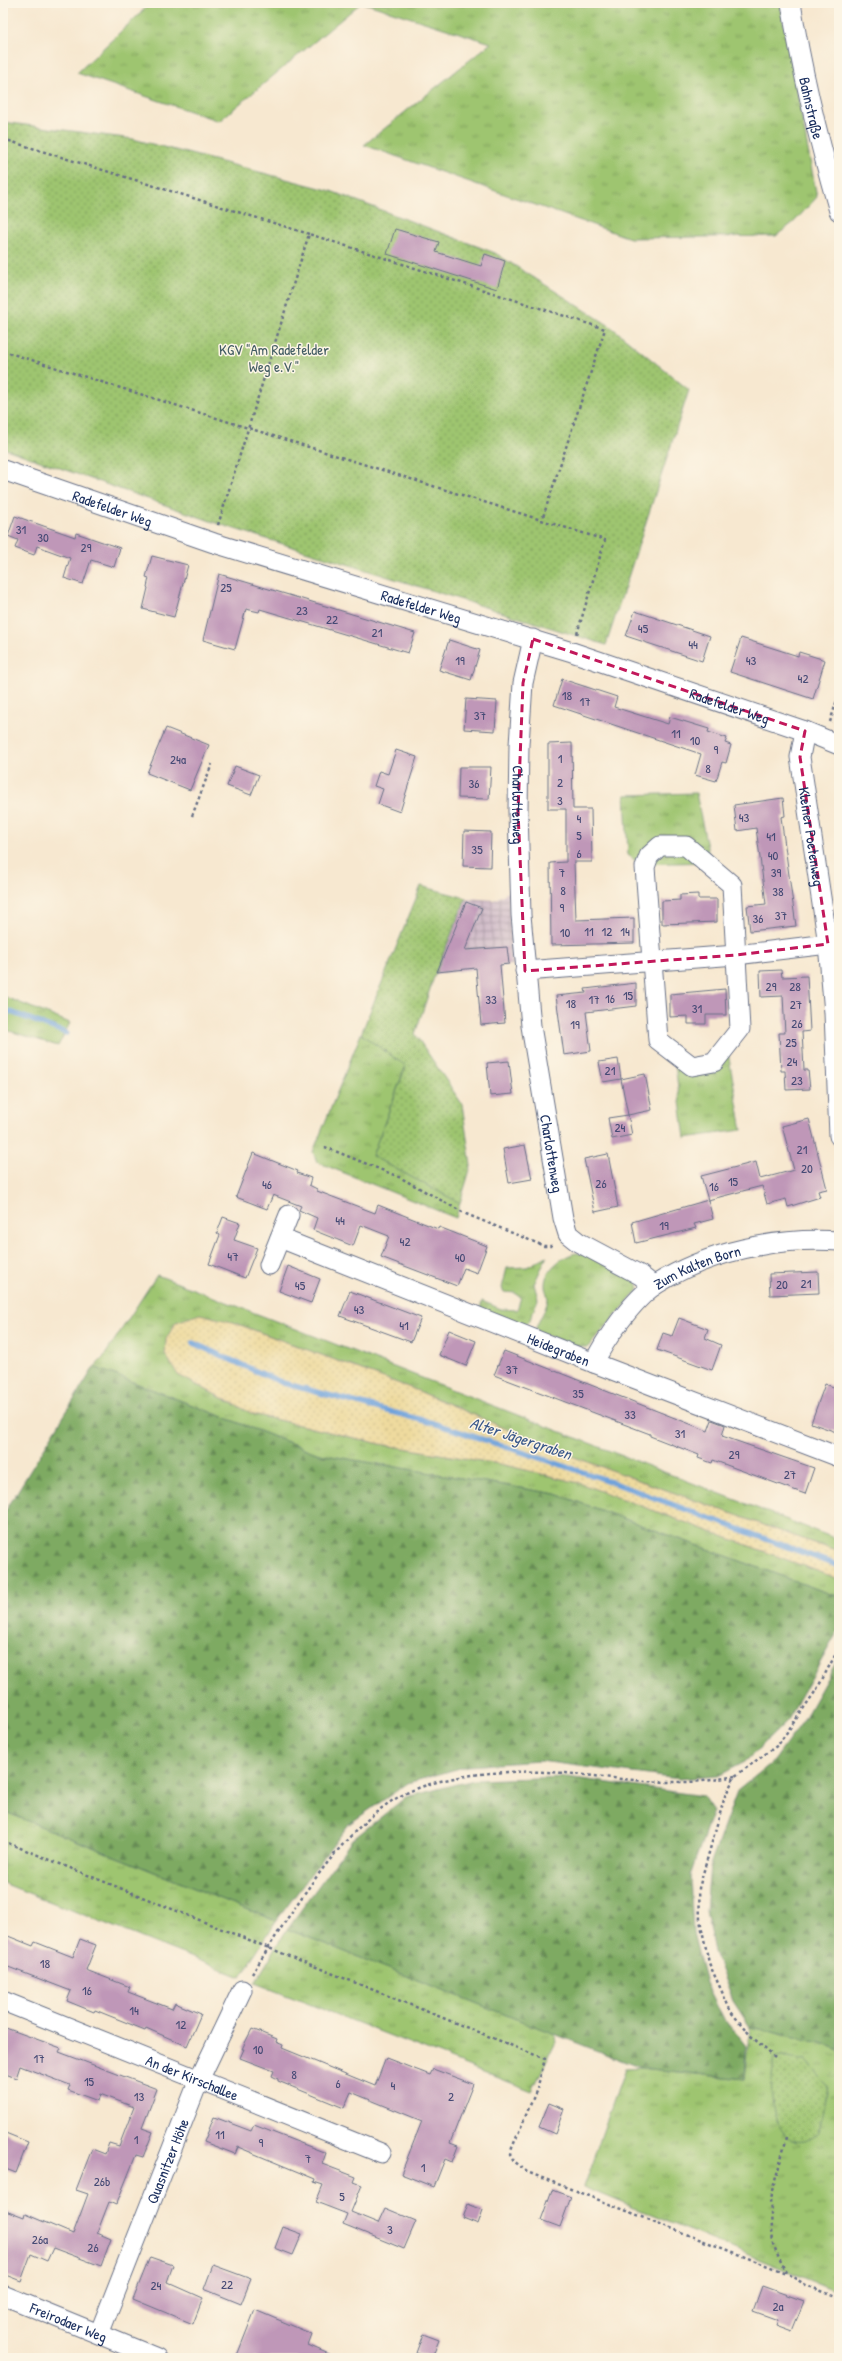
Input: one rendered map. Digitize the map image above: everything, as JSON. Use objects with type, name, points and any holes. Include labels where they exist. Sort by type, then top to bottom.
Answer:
[{"type":"street","name":"Bahnstraße","points":[[791,3],[800,58],[818,139],[839,211]]},
{"type":"street","name":"Radefelder Weg","points":[[3,470],[214,543],[572,652],[832,741]]},
{"type":"street","name":"Charlottenweg","points":[[533,640],[523,683],[519,753],[518,811],[524,971],[531,1026],[563,1218],[568,1234],[578,1242],[640,1275],[654,1286]]},
{"type":"street","name":"Kleiner Poetenweg","points":[[805,731],[800,757],[828,944],[834,1013],[839,1136]]},
{"type":"street","points":[[660,846],[686,846],[732,885],[740,1028],[714,1062],[692,1066],[658,1040],[652,962],[645,867],[649,856],[660,846]]},
{"type":"street","points":[[524,971],[736,955],[828,944]]},
{"type":"street","points":[[269,1265],[289,1215]]},
{"type":"street","name":"Heidegraben","points":[[280,1238],[594,1363],[839,1457]]},
{"type":"street","name":"Zum Kalten Born","points":[[594,1363],[601,1345],[621,1319],[654,1286],[707,1260],[736,1252],[799,1240],[839,1241]]},
{"type":"street","name":"Quasnitzer Höhe","points":[[99,2334],[199,2080],[242,1990]]},
{"type":"street","name":"An der Kirschallee","points":[[3,2001],[381,2153]]},
{"type":"street","name":"Freirodaer Weg","points":[[3,2295],[157,2358]]},
{"type":"path","points":[[3,139],[309,234],[605,329],[542,520]]},
{"type":"path","points":[[214,543],[248,428],[309,234]]},
{"type":"path","points":[[3,351],[605,540],[572,652]]},
{"type":"path","points":[[832,741],[839,694]]},
{"type":"path","points":[[192,816],[212,764]]},
{"type":"path","points":[[325,1147],[399,1177],[466,1214],[544,1246],[565,1246],[578,1242]]},
{"type":"path","points":[[242,1990],[268,1948],[350,1834],[386,1804],[418,1788],[463,1777],[510,1772],[563,1773],[647,1783],[680,1783],[716,1780],[735,1776],[778,1745],[817,1689],[839,1648]]},
{"type":"path","points":[[735,1776],[725,1796],[699,1888],[700,1920],[709,1963],[731,2012],[751,2036],[775,2058]]},
{"type":"path","points":[[3,1841],[545,2059],[537,2089],[510,2154],[514,2161],[527,2172],[786,2273],[806,2285],[839,2298]]},
{"type":"path","points":[[786,2273],[773,2244],[770,2198],[787,2137]]},
{"type":"highlighted area","points":[[533,639],[805,731],[800,757],[828,944],[736,955],[525,971],[518,811],[523,683]]},
{"type":"shaded area","points":[[508,892],[513,965],[435,974],[466,898],[494,900]]},
{"type":"green space","points":[[151,3],[361,3],[219,121],[77,73]]},
{"type":"green space","points":[[364,3],[780,3],[817,197],[794,222],[776,236],[630,238],[364,145],[491,43]]},
{"type":"green space","name":"KGV \"Am Radefelder Weg e.V.\"","points":[[3,122],[133,139],[328,190],[495,253],[610,326],[689,390],[606,645],[219,524],[3,448]]},
{"type":"green space","points":[[696,793],[710,862],[640,864],[628,855],[625,795]]},
{"type":"green space","points":[[421,886],[466,898],[435,974],[415,1034],[462,1104],[471,1166],[460,1203],[372,1156],[406,1066],[361,1034]]},
{"type":"green space","points":[[3,996],[70,1023],[58,1046],[3,1029]]},
{"type":"green space","points":[[361,1034],[406,1065],[372,1156],[460,1203],[456,1218],[317,1162],[313,1152]]},
{"type":"green space","points":[[728,1053],[742,1130],[685,1138],[674,1058],[691,1072]]},
{"type":"green space","points":[[577,1253],[587,1255],[637,1282],[639,1289],[588,1347],[579,1347],[538,1332],[536,1328],[545,1310],[547,1302],[548,1297],[545,1286],[548,1274],[560,1260]]},
{"type":"green space","points":[[547,1256],[534,1284],[538,1299],[529,1322],[521,1325],[480,1309],[482,1301],[501,1309],[517,1310],[521,1297],[515,1293],[504,1292],[502,1288],[507,1268],[527,1267]]},
{"type":"green space","points":[[157,1275],[839,1540],[839,1552],[560,1452],[416,1390],[232,1322],[178,1375],[253,1414],[380,1444],[505,1465],[579,1483],[839,1579],[839,1597],[556,1494],[319,1454],[94,1367],[103,1358]]},
{"type":"green space","points":[[94,1367],[319,1454],[556,1494],[839,1597],[839,1629],[788,1720],[745,1762],[718,1776],[679,1779],[540,1761],[467,1766],[408,1783],[349,1824],[276,1921],[3,1811],[3,1515]]},
{"type":"green space","points":[[839,1657],[839,2050],[821,2043],[750,2027],[733,2001],[714,1952],[706,1911],[710,1865],[737,1791],[774,1761],[803,1721]]},
{"type":"green space","points":[[567,1777],[703,1796],[713,1811],[690,1875],[693,1933],[706,1983],[724,2019],[746,2047],[744,2079],[641,2068],[287,1929],[352,1840],[406,1797],[474,1780]]},
{"type":"green space","points":[[3,1811],[276,1921],[241,1977],[3,1883]]},
{"type":"green space","points":[[287,1929],[555,2034],[556,2042],[532,2091],[255,1983]]},
{"type":"green space","points":[[750,2027],[821,2043],[839,2050],[839,2292],[583,2187],[625,2069],[641,2068],[744,2079]]},
{"type":"green space","points":[[782,2056],[805,2060],[827,2085],[819,2133],[809,2139],[800,2141],[792,2140],[785,2135],[776,2118],[772,2098],[772,2073],[775,2058]]},
{"type":"sand","points":[[200,1314],[232,1322],[416,1390],[560,1452],[839,1552],[839,1579],[579,1483],[505,1465],[380,1444],[253,1414],[178,1375],[165,1354],[166,1339],[176,1322]]},
{"type":"building","points":[[395,229],[439,242],[436,252],[481,266],[485,254],[505,261],[497,289],[387,254]]},
{"type":"building","points":[[15,516],[75,537],[76,533],[120,548],[114,567],[91,560],[83,584],[64,578],[70,558],[37,546],[34,555],[15,548],[18,540],[8,536]]},
{"type":"building","points":[[152,556],[188,565],[174,617],[143,609],[149,578],[146,577]]},
{"type":"building","points":[[219,574],[415,633],[408,653],[260,609],[259,612],[246,609],[235,649],[203,640]]},
{"type":"building","points":[[635,611],[710,636],[702,661],[626,636]]},
{"type":"building","points":[[741,638],[798,656],[799,652],[825,660],[813,699],[730,672]]},
{"type":"building","points":[[449,640],[480,650],[471,680],[439,670]]},
{"type":"building","points":[[562,679],[617,697],[614,707],[668,724],[670,717],[709,729],[708,732],[727,738],[725,743],[731,745],[726,763],[722,762],[716,781],[695,775],[701,754],[554,705]]},
{"type":"building","points":[[466,699],[497,701],[495,731],[464,729]]},
{"type":"building","points":[[166,728],[209,745],[190,790],[147,773]]},
{"type":"building","points":[[572,743],[573,809],[591,809],[592,862],[574,862],[576,920],[634,918],[634,943],[551,945],[550,863],[566,862],[566,809],[548,809],[548,744]]},
{"type":"building","points":[[396,750],[417,757],[400,812],[378,804],[383,789],[374,786],[379,771],[388,774]]},
{"type":"building","points":[[235,766],[259,775],[251,795],[227,786]]},
{"type":"building","points":[[459,767],[491,767],[489,799],[458,798]]},
{"type":"building","points":[[783,798],[785,816],[781,817],[796,926],[750,931],[747,906],[766,904],[756,828],[737,831],[734,805]]},
{"type":"building","points":[[464,831],[491,832],[490,867],[463,866]]},
{"type":"building","points":[[698,894],[698,899],[717,899],[717,922],[662,924],[662,901],[680,900],[680,895]]},
{"type":"building","points":[[466,902],[482,908],[465,950],[507,947],[509,964],[500,965],[505,1023],[481,1025],[476,968],[437,972]]},
{"type":"building","points":[[781,970],[782,977],[807,976],[810,1031],[802,1032],[804,1070],[808,1070],[810,1089],[786,1090],[785,1071],[781,1071],[779,1033],[785,1033],[783,996],[761,997],[760,971]]},
{"type":"building","points":[[636,983],[636,1006],[586,1012],[591,1051],[564,1055],[556,996],[586,993],[585,989]]},
{"type":"building","points":[[725,989],[726,1015],[706,1015],[706,1024],[688,1024],[688,1016],[670,1017],[670,994]]},
{"type":"building","points":[[618,1059],[621,1079],[603,1082],[599,1062]]},
{"type":"building","points":[[509,1061],[513,1094],[490,1096],[487,1063]]},
{"type":"building","points":[[645,1074],[652,1110],[628,1115],[621,1079]]},
{"type":"building","points":[[628,1115],[632,1135],[612,1139],[608,1118]]},
{"type":"building","points":[[809,1119],[827,1189],[818,1191],[820,1197],[788,1207],[786,1199],[767,1204],[762,1186],[708,1200],[701,1176],[756,1162],[760,1179],[794,1170],[782,1126]]},
{"type":"building","points":[[525,1145],[532,1179],[509,1183],[503,1149]]},
{"type":"building","points":[[253,1153],[298,1171],[297,1173],[311,1178],[309,1185],[317,1189],[317,1191],[375,1213],[378,1205],[438,1229],[439,1227],[487,1246],[477,1273],[464,1268],[457,1286],[381,1257],[389,1236],[361,1225],[353,1246],[313,1230],[317,1218],[299,1210],[301,1206],[273,1195],[267,1209],[236,1197]]},
{"type":"building","points":[[608,1154],[618,1207],[595,1212],[584,1159]]},
{"type":"building","points":[[708,1200],[713,1219],[694,1224],[696,1228],[636,1243],[632,1222]]},
{"type":"building","points":[[223,1217],[240,1223],[234,1240],[257,1248],[245,1278],[209,1264],[220,1235],[217,1233]]},
{"type":"building","points":[[288,1266],[320,1279],[311,1303],[279,1291]]},
{"type":"building","points":[[818,1272],[819,1293],[770,1295],[769,1274]]},
{"type":"building","points":[[350,1291],[421,1318],[411,1342],[340,1316]]},
{"type":"building","points":[[679,1318],[708,1329],[705,1338],[721,1345],[712,1370],[657,1350],[663,1333],[672,1336]]},
{"type":"building","points":[[449,1330],[476,1341],[466,1366],[439,1355]]},
{"type":"building","points":[[504,1351],[708,1431],[712,1420],[725,1425],[722,1436],[814,1468],[805,1494],[713,1460],[712,1463],[698,1458],[699,1455],[650,1436],[650,1434],[494,1375]]},
{"type":"building","points":[[825,1384],[839,1389],[839,1433],[811,1423]]},
{"type":"building","points":[[3,1934],[33,1946],[35,1942],[73,1957],[80,1939],[96,1945],[86,1970],[130,1987],[128,1992],[172,2009],[175,2003],[201,2014],[187,2046],[146,2028],[145,2030],[95,2010],[94,2012],[67,2001],[71,1991],[3,1965]]},
{"type":"building","points":[[3,2027],[61,2048],[59,2052],[157,2089],[142,2128],[153,2132],[143,2157],[136,2155],[116,2205],[109,2202],[97,2233],[111,2239],[101,2266],[53,2248],[47,2261],[31,2254],[21,2281],[3,2274],[3,2210],[24,2218],[25,2214],[73,2234],[88,2194],[76,2190],[92,2149],[105,2154],[109,2143],[119,2146],[134,2107],[100,2094],[98,2101],[68,2090],[70,2085],[20,2066],[16,2078],[3,2073]]},
{"type":"building","points":[[252,2029],[277,2039],[276,2042],[283,2045],[282,2048],[375,2086],[386,2058],[430,2075],[433,2069],[473,2084],[450,2143],[458,2146],[452,2162],[445,2159],[434,2187],[401,2174],[422,2121],[351,2092],[344,2108],[278,2081],[278,2079],[272,2076],[274,2071],[240,2058],[244,2049],[242,2049]]},
{"type":"building","points":[[549,2103],[564,2109],[555,2134],[539,2127]]},
{"type":"building","points":[[214,2117],[251,2131],[254,2125],[326,2153],[322,2164],[356,2177],[354,2182],[362,2185],[351,2212],[378,2223],[385,2208],[416,2221],[404,2249],[343,2224],[347,2214],[316,2202],[323,2185],[314,2182],[315,2179],[238,2147],[235,2154],[204,2142]]},
{"type":"building","points":[[3,2132],[28,2142],[16,2173],[3,2168]]},
{"type":"building","points":[[552,2190],[571,2197],[560,2227],[541,2220]]},
{"type":"building","points":[[468,2204],[483,2210],[478,2224],[463,2218]]},
{"type":"building","points":[[283,2227],[302,2234],[293,2255],[275,2248]]},
{"type":"building","points":[[150,2257],[173,2265],[167,2282],[203,2298],[193,2324],[133,2299]]},
{"type":"building","points":[[213,2265],[251,2279],[241,2304],[204,2289]]},
{"type":"building","points":[[762,2286],[804,2301],[792,2331],[776,2325],[778,2320],[753,2311]]},
{"type":"building","points":[[255,2310],[312,2334],[308,2345],[338,2358],[236,2358]]},
{"type":"building","points":[[423,2334],[439,2340],[432,2358],[416,2353]]},
{"type":"waterway","name":"Alter Jägergraben","points":[[3,1009],[66,1033]]},
{"type":"waterway","name":"Alter Jägergraben","points":[[193,1343],[283,1383],[433,1423],[598,1477],[839,1566]]}]
